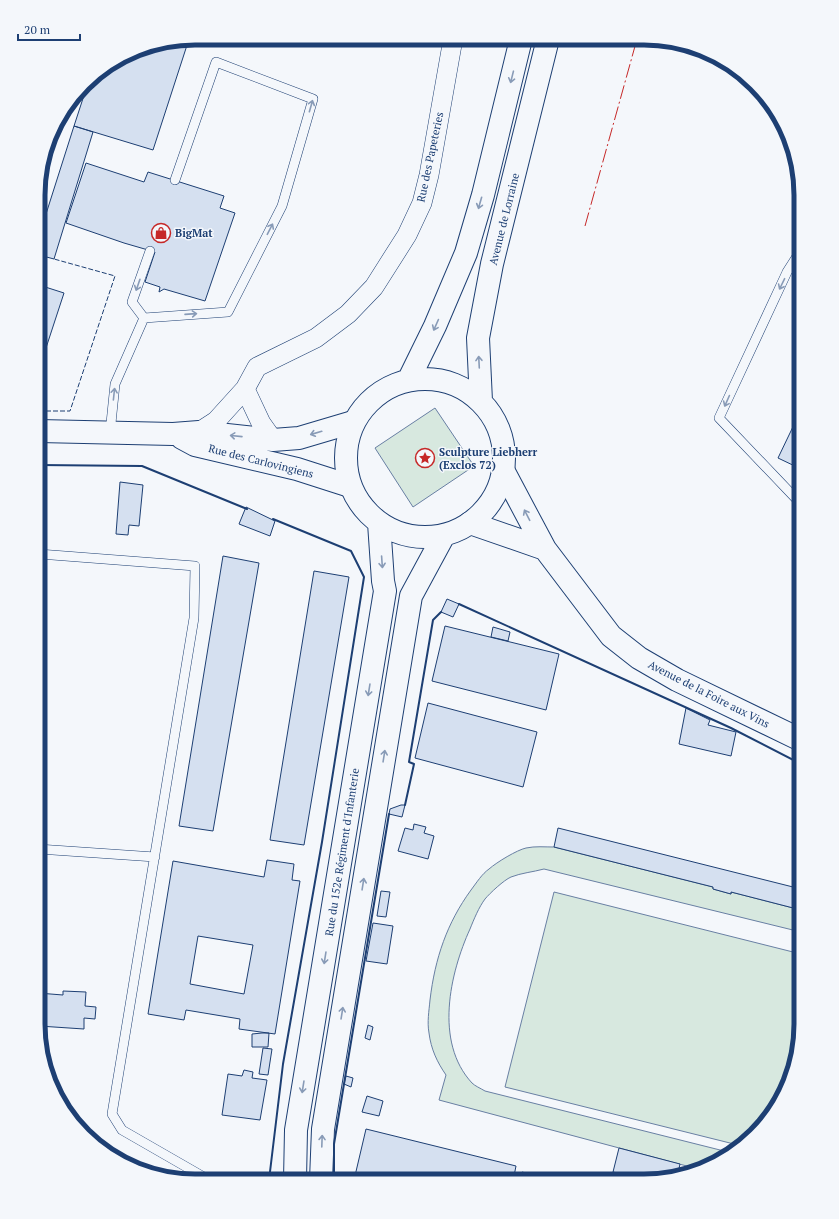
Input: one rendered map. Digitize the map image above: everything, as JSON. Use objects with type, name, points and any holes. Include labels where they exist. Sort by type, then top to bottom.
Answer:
[{"type":"main road","points":[[409,379],[435,326],[466,252],[483,195],[520,45]]},
{"type":"main road","name":"Avenue de Lorraine","points":[[481,401],[478,338],[492,264],[547,45]]},
{"type":"main road","points":[[435,378],[460,386],[481,401],[496,421],[504,445],[503,470],[497,491],[490,503],[486,509],[470,524],[444,535],[422,537],[407,535],[399,533],[379,523],[362,507],[350,486],[345,464],[346,442],[353,422],[367,402],[386,387],[409,379],[435,378]]},
{"type":"main road","name":"Rue des Carlovingiens","points":[[45,431],[173,434],[199,432],[273,440],[299,438],[353,422]]},
{"type":"main road","name":"Rue des Carlovingiens","points":[[173,434],[195,445],[297,469],[350,486]]},
{"type":"main road","name":"Avenue de la Foire aux Vins","points":[[503,470],[545,549],[611,636],[638,658],[677,680],[794,730]]},
{"type":"main road","name":"Rue du 152e Régiment d'Infanterie","points":[[295,1174],[296,1130],[385,591],[379,523]]},
{"type":"main road","points":[[470,524],[545,549]]},
{"type":"main road","points":[[321,1174],[323,1129],[411,596],[444,535]]},
{"type":"street","name":"Rue des Papeteries","points":[[199,432],[216,421],[245,389],[257,367],[316,338],[348,314],[374,287],[407,235],[422,203],[429,175],[446,45]]},
{"type":"street","points":[[245,389],[261,423],[273,440]]},
{"type":"lane","points":[[144,318],[228,312],[282,206],[313,99],[216,62],[175,180]]},
{"type":"lane","points":[[144,318],[132,302],[150,250]]},
{"type":"lane","points":[[794,263],[781,286],[720,418],[794,497]]},
{"type":"lane","points":[[110,433],[115,384],[144,318]]},
{"type":"lane","points":[[45,554],[195,566],[194,618],[112,1114],[122,1130],[199,1174]]},
{"type":"lane","points":[[45,849],[155,857]]},
{"type":"shaded area","points":[[435,408],[474,466],[413,507],[375,448]]},
{"type":"shaded area","points":[[533,847],[554,847],[713,887],[713,889],[731,894],[731,892],[794,908],[794,930],[544,869],[511,877],[485,899],[475,917],[457,966],[449,1007],[449,1028],[453,1048],[460,1066],[473,1084],[485,1091],[724,1151],[719,1154],[702,1163],[690,1167],[439,1100],[446,1075],[437,1060],[431,1044],[428,1029],[428,1016],[435,970],[443,942],[455,915],[471,890],[486,871],[522,849]]},
{"type":"shaded area","points":[[554,892],[794,952],[794,1034],[789,1063],[783,1082],[769,1107],[757,1123],[734,1144],[505,1087]]},
{"type":"building","points":[[187,45],[153,150],[74,126],[85,93],[96,82],[112,70],[137,56],[156,50]]},
{"type":"building","points":[[74,126],[93,132],[54,259],[45,257],[45,217]]},
{"type":"building","name":"BigMat","points":[[86,163],[144,182],[148,172],[224,196],[220,208],[235,213],[205,301],[164,289],[159,292],[160,287],[145,282],[155,252],[66,223]]},
{"type":"building","points":[[45,287],[64,293],[45,351]]},
{"type":"building","points":[[794,425],[794,466],[778,458]]},
{"type":"building","points":[[120,482],[143,485],[139,526],[129,525],[128,535],[116,534]]},
{"type":"building","points":[[246,507],[275,521],[270,536],[239,524]]},
{"type":"building","points":[[223,556],[259,563],[213,831],[179,826]]},
{"type":"building","points":[[314,571],[349,577],[304,845],[270,840]]},
{"type":"building","points":[[447,599],[459,604],[453,617],[441,612]]},
{"type":"building","points":[[445,626],[559,654],[546,710],[432,681]]},
{"type":"building","points":[[493,627],[510,632],[508,641],[491,637]]},
{"type":"building","points":[[428,703],[537,732],[523,787],[415,758]]},
{"type":"building","points":[[686,708],[710,720],[708,725],[736,732],[731,756],[679,744]]},
{"type":"building","points":[[405,805],[402,817],[389,814],[390,809]]},
{"type":"building","points":[[414,824],[426,827],[424,833],[434,836],[428,859],[398,851],[405,828],[413,830]]},
{"type":"building","points":[[558,828],[794,887],[794,908],[731,892],[731,894],[713,889],[713,887],[554,847]]},
{"type":"building","points":[[267,860],[294,864],[292,880],[300,881],[275,1034],[239,1029],[240,1019],[186,1010],[184,1020],[148,1014],[173,861],[264,877]],"holes":[[[198,936],[253,945],[244,994],[190,984]]]},
{"type":"building","points":[[381,891],[390,892],[386,917],[377,916]]},
{"type":"building","points":[[373,923],[393,926],[387,964],[366,961]]},
{"type":"building","points":[[63,991],[86,992],[85,1006],[96,1007],[95,1019],[84,1018],[84,1029],[45,1026],[45,994],[63,995]]},
{"type":"building","points":[[368,1025],[373,1027],[370,1040],[365,1038]]},
{"type":"building","points":[[269,1033],[268,1047],[252,1047],[252,1034]]},
{"type":"building","points":[[263,1048],[272,1049],[268,1075],[259,1074]]},
{"type":"building","points":[[244,1070],[253,1072],[252,1078],[267,1080],[260,1120],[222,1115],[228,1074],[242,1076]]},
{"type":"building","points":[[346,1076],[353,1078],[351,1087],[344,1084]]},
{"type":"building","points":[[367,1096],[383,1101],[379,1116],[362,1112]]},
{"type":"building","points":[[366,1129],[516,1166],[514,1174],[355,1174]]},
{"type":"building","points":[[111,1147],[129,1159],[120,1154]]},
{"type":"building","points":[[619,1148],[680,1164],[679,1170],[664,1173],[622,1174],[613,1172]]},
{"type":"fence","points":[[45,411],[70,411],[115,276],[54,259]]},
{"type":"wall","points":[[45,465],[142,466],[247,509]]},
{"type":"wall","points":[[270,1174],[283,1064],[322,842],[364,577],[351,551],[273,519]]},
{"type":"wall","points":[[459,604],[731,728],[794,760]]},
{"type":"wall","points":[[405,805],[414,764],[409,762],[433,620],[441,612]]},
{"type":"wall","points":[[334,1174],[334,1144],[389,814]]},
{"type":"power","points":[[585,226],[635,45]]},
{"type":"place","name":"BigMat","points":[[161,233]]},
{"type":"place","name":"Sculpture Liebherr (Exclos 72)","points":[[425,458]]}]
